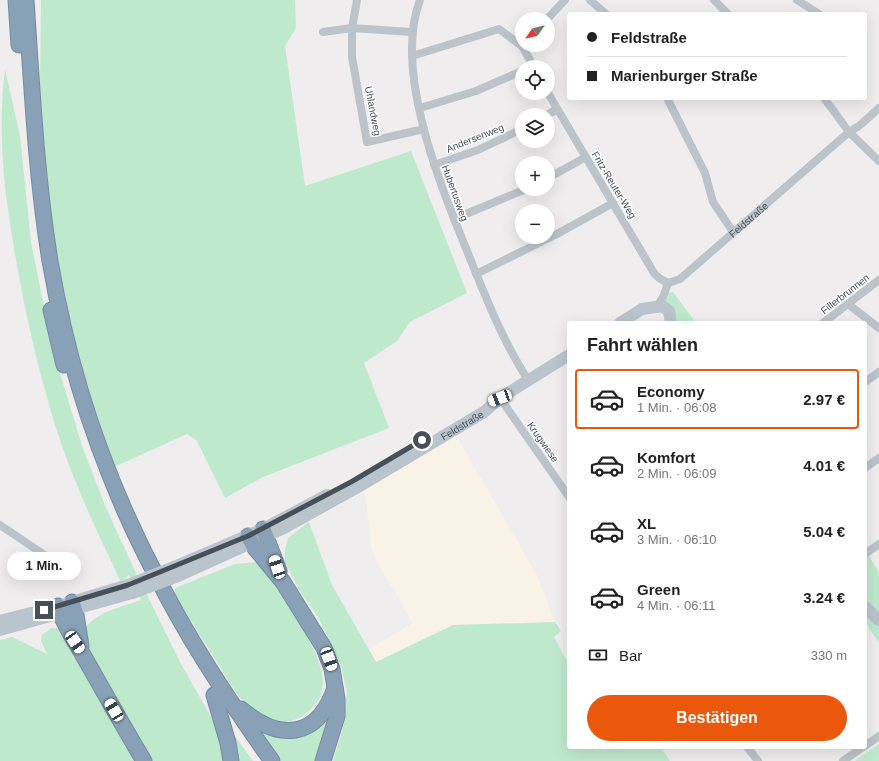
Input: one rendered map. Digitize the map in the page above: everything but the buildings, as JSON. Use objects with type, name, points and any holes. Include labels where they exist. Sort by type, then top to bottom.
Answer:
[{"type":"highway","points":[[18,1],[34,213],[49,305],[68,379],[86,438],[122,528],[158,601],[214,695],[260,761]]},
{"type":"highway","points":[[18,1],[43,212],[59,303],[84,398],[108,470],[149,562],[181,622],[230,700],[272,761]]},
{"type":"highway","points":[[265,533],[283,582]]},
{"type":"highway","points":[[250,540],[283,582],[324,648],[332,669],[337,716],[323,761]]},
{"type":"highway","points":[[66,608],[83,653],[106,699],[144,761]]},
{"type":"highway","points":[[230,700],[265,726],[278,731],[292,731],[304,727],[318,718],[328,705],[335,688]]},
{"type":"highway","points":[[214,695],[228,743],[230,761]]},
{"type":"street","name":"Uhlandweg","points":[[357,0],[352,28],[352,57],[367,142],[424,128]]},
{"type":"street","name":"Hubertusweg","points":[[420,0],[412,32],[412,56],[424,128],[434,165],[454,220],[499,328],[528,380]]},
{"type":"street","points":[[554,12],[565,0]]},
{"type":"street","points":[[590,0],[604,12]]},
{"type":"street","points":[[714,0],[726,12]]},
{"type":"street","points":[[797,0],[815,12]]},
{"type":"street","points":[[323,32],[352,28],[412,32]]},
{"type":"street","points":[[412,56],[499,29],[515,40]]},
{"type":"street","points":[[420,108],[476,91],[515,74]]},
{"type":"street","name":"Fritz-Reuter-Weg","points":[[552,100],[654,273],[668,283]]},
{"type":"street","points":[[668,100],[706,174],[712,202],[718,213],[733,232]]},
{"type":"street","points":[[825,100],[849,132],[879,161]]},
{"type":"street","name":"Feldstraße","points":[[668,283],[680,279],[849,132],[859,126],[879,108]]},
{"type":"street","name":"Andersenweg","points":[[434,165],[478,150],[515,132]]},
{"type":"street","points":[[555,174],[586,157]]},
{"type":"street","points":[[454,220],[515,194]]},
{"type":"street","points":[[476,274],[557,234],[613,203]]},
{"type":"street","name":"Fillerbrunnen","points":[[827,321],[879,280]]},
{"type":"street","points":[[656,308],[663,297],[668,283]]},
{"type":"street","points":[[848,304],[879,328]]},
{"type":"street","points":[[623,321],[642,309],[665,306],[670,321]]},
{"type":"street","points":[[656,308],[666,321]]},
{"type":"street","name":"Feldstraße","points":[[176,571],[250,540],[293,518],[480,406],[500,398],[567,356]]},
{"type":"street","points":[[867,381],[879,372]]},
{"type":"street","name":"Krugwiese","points":[[500,398],[567,494]]},
{"type":"street","points":[[867,467],[879,458]]},
{"type":"street","points":[[0,525],[52,560]]},
{"type":"street","name":"Feldstraße","points":[[176,571],[232,552],[250,540]]},
{"type":"street","points":[[867,553],[879,544]]},
{"type":"street","points":[[0,630],[130,589],[176,571]]},
{"type":"street","points":[[0,621],[66,608]]},
{"type":"street","points":[[867,609],[879,620]]},
{"type":"street","points":[[867,744],[879,736]]},
{"type":"street","points":[[749,749],[758,761]]},
{"type":"street","points":[[843,761],[860,749]]},
{"type":"shaded area","points":[[450,425],[537,575],[555,622],[453,625],[376,663],[369,649],[413,623],[378,564],[371,548],[365,491],[309,522],[295,522],[290,515]]},
{"type":"green space","points":[[41,0],[295,0],[296,28],[285,46],[305,186],[411,151],[467,293],[410,322],[397,341],[364,363],[389,428],[263,477],[225,498],[197,441],[187,434],[114,467],[70,330],[48,199],[40,82]]},
{"type":"green space","points":[[5,69],[20,136],[31,242],[45,312],[62,380],[82,446],[106,508],[135,571],[181,664],[210,715],[220,737],[224,761],[152,761],[87,649],[85,628],[91,622],[104,613],[141,600],[129,575],[121,582],[98,532],[69,466],[44,388],[28,324],[10,227],[4,180],[2,116]]},
{"type":"green space","points":[[673,292],[695,321],[670,321],[665,306],[667,293]]},
{"type":"green space","points":[[309,522],[332,585],[376,662],[453,625],[555,622],[561,631],[554,637],[567,661],[567,749],[661,749],[670,761],[333,761],[342,732],[347,693],[341,665],[318,617],[300,591],[285,562],[285,550],[288,538]]},
{"type":"green space","points":[[867,552],[879,572],[879,643],[867,623]]},
{"type":"green space","points":[[260,562],[298,620],[308,638],[322,670],[323,682],[318,701],[306,714],[294,720],[281,721],[262,716],[243,701],[175,595],[175,588],[235,564]]},
{"type":"green space","points":[[51,628],[59,629],[65,634],[136,761],[0,761],[0,640],[12,637],[47,654],[41,641],[42,635]]},
{"type":"green space","points":[[334,700],[319,761],[278,761],[252,724],[284,735]]},
{"type":"green space","points":[[229,728],[253,761],[236,761]]},
{"type":"green space","points":[[879,744],[879,761],[855,761]]},
{"type":"route","points":[[44,610],[128,585],[248,536],[351,482],[422,440]]}]
